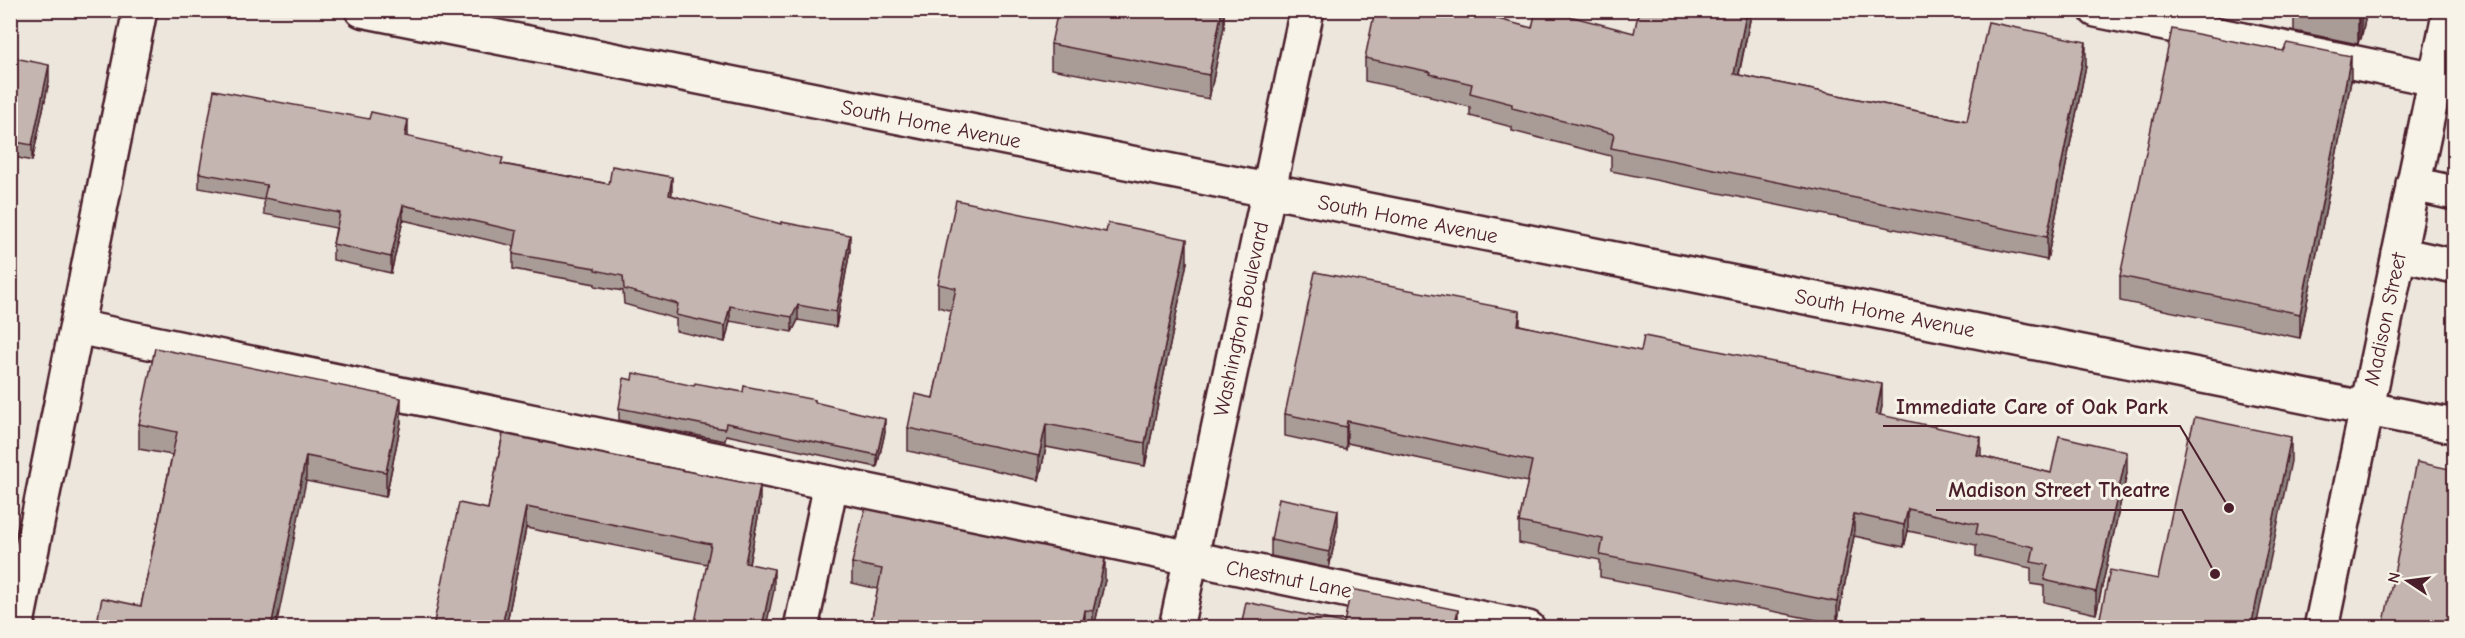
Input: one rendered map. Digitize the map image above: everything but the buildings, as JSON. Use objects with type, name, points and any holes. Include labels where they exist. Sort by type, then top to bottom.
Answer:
[{"type":"street","points":[[16,627],[141,10]]},
{"type":"street","name":"South Home Avenue","points":[[362,10],[2454,426]]},
{"type":"street","name":"Washington Boulevard","points":[[1176,627],[1307,10]]},
{"type":"street","points":[[2096,10],[2435,79]]},
{"type":"street","name":"Madison Street","points":[[2321,627],[2450,10]]},
{"type":"street","points":[[2413,184],[2454,193]]},
{"type":"street","points":[[2399,254],[2454,266]]},
{"type":"street","name":"Chestnut Lane","points":[[77,327],[1528,627]]},
{"type":"street","points":[[801,627],[831,484]]},
{"type":"place","name":"Immediate Care of Oak Park","points":[[2229,508]]},
{"type":"place","name":"Madison Street Theatre","points":[[2215,574]]}]
